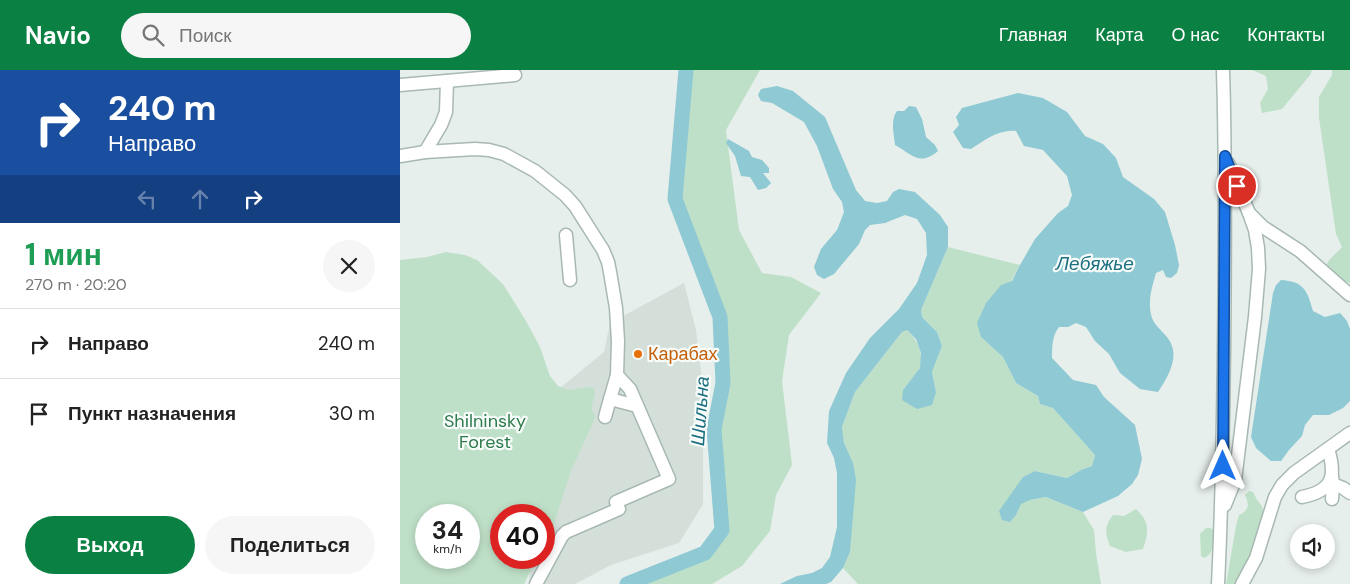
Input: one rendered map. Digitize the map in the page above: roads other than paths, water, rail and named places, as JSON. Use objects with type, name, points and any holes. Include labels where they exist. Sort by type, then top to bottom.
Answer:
[{"type":"street","points":[[1218,584],[1222,512],[1225,156],[1223,70]]},
{"type":"street","points":[[400,85],[515,75]]},
{"type":"street","points":[[425,152],[441,125],[446,112],[447,81]]},
{"type":"street","points":[[400,156],[425,152],[475,149],[504,154],[535,171],[565,195],[575,206],[603,250],[608,262],[618,326],[617,375],[605,417]]},
{"type":"street","points":[[1222,512],[1235,480],[1259,270],[1255,230],[1225,156]]},
{"type":"street","points":[[1248,213],[1263,226],[1300,251],[1350,295]]},
{"type":"street","points":[[566,235],[570,280]]},
{"type":"street","points":[[536,584],[566,532],[619,509],[616,502],[669,479],[630,389],[617,375]]},
{"type":"street","points":[[610,399],[637,406]]},
{"type":"street","points":[[1242,584],[1256,558],[1275,497],[1282,485],[1294,473],[1350,433]]},
{"type":"street","points":[[1328,450],[1332,462],[1332,499]]},
{"type":"street","points":[[1333,480],[1350,493]]},
{"type":"street","points":[[1302,497],[1320,491],[1333,480]]},
{"type":"water","points":[[777,86],[793,91],[825,117],[856,190],[865,201],[877,203],[887,201],[893,192],[899,189],[915,192],[940,215],[948,227],[948,247],[921,310],[922,317],[937,332],[942,346],[932,372],[936,392],[932,405],[917,409],[902,400],[903,390],[920,368],[921,353],[916,339],[907,330],[902,332],[855,392],[842,427],[844,443],[853,463],[856,480],[850,552],[843,568],[831,582],[826,584],[780,584],[822,568],[830,557],[837,527],[837,473],[834,458],[827,443],[829,411],[846,373],[870,338],[899,309],[917,283],[927,255],[926,233],[917,219],[905,215],[885,223],[870,225],[865,230],[859,244],[834,274],[824,279],[817,275],[814,267],[821,249],[837,230],[844,212],[842,202],[833,189],[817,146],[804,122],[772,103],[761,101],[758,95],[761,89]]},
{"type":"water","name":"Лебяжье","points":[[1018,93],[1043,98],[1067,112],[1085,136],[1103,144],[1116,158],[1123,177],[1154,199],[1165,212],[1179,265],[1177,273],[1171,278],[1166,277],[1163,270],[1156,273],[1151,295],[1150,307],[1154,323],[1171,343],[1173,350],[1170,372],[1158,392],[1140,389],[1120,373],[1109,354],[1095,341],[1086,327],[1076,323],[1068,327],[1059,327],[1053,342],[1052,358],[1073,380],[1096,385],[1104,397],[1135,425],[1142,459],[1138,475],[1132,484],[1118,496],[1083,512],[1046,497],[1021,504],[1010,522],[1002,520],[999,511],[1023,477],[1035,471],[1067,478],[1092,466],[1095,455],[1053,408],[1040,404],[1038,396],[1016,383],[1003,357],[981,337],[977,323],[986,303],[1001,285],[1012,281],[1035,239],[1058,213],[1068,206],[1072,195],[1067,176],[1043,150],[1024,146],[1016,131],[998,133],[971,149],[963,148],[953,132],[959,125],[956,117],[962,108]]},
{"type":"water","points":[[909,106],[916,107],[922,119],[926,137],[935,145],[938,151],[926,158],[921,159],[911,155],[895,145],[893,127],[895,115],[897,111],[904,111]]},
{"type":"water","points":[[728,139],[749,151],[752,157],[762,160],[769,168],[769,173],[763,173],[771,183],[766,188],[758,190],[750,177],[741,176],[735,156],[726,143]]},
{"type":"water","points":[[1281,280],[1293,282],[1301,286],[1307,293],[1313,311],[1325,317],[1340,313],[1347,321],[1350,329],[1350,401],[1343,408],[1329,415],[1313,415],[1305,425],[1302,436],[1281,461],[1271,461],[1256,448],[1251,437],[1273,293],[1276,285]]},
{"type":"waterway","name":"Шильна","points":[[627,584],[705,553],[722,530],[714,429],[723,383],[720,317],[675,199],[686,70]]},
{"type":"place","name":"Карабах","points":[[638,354]]},
{"type":"park label","name":"Shilninsky Forest","points":[[485,431]]}]
